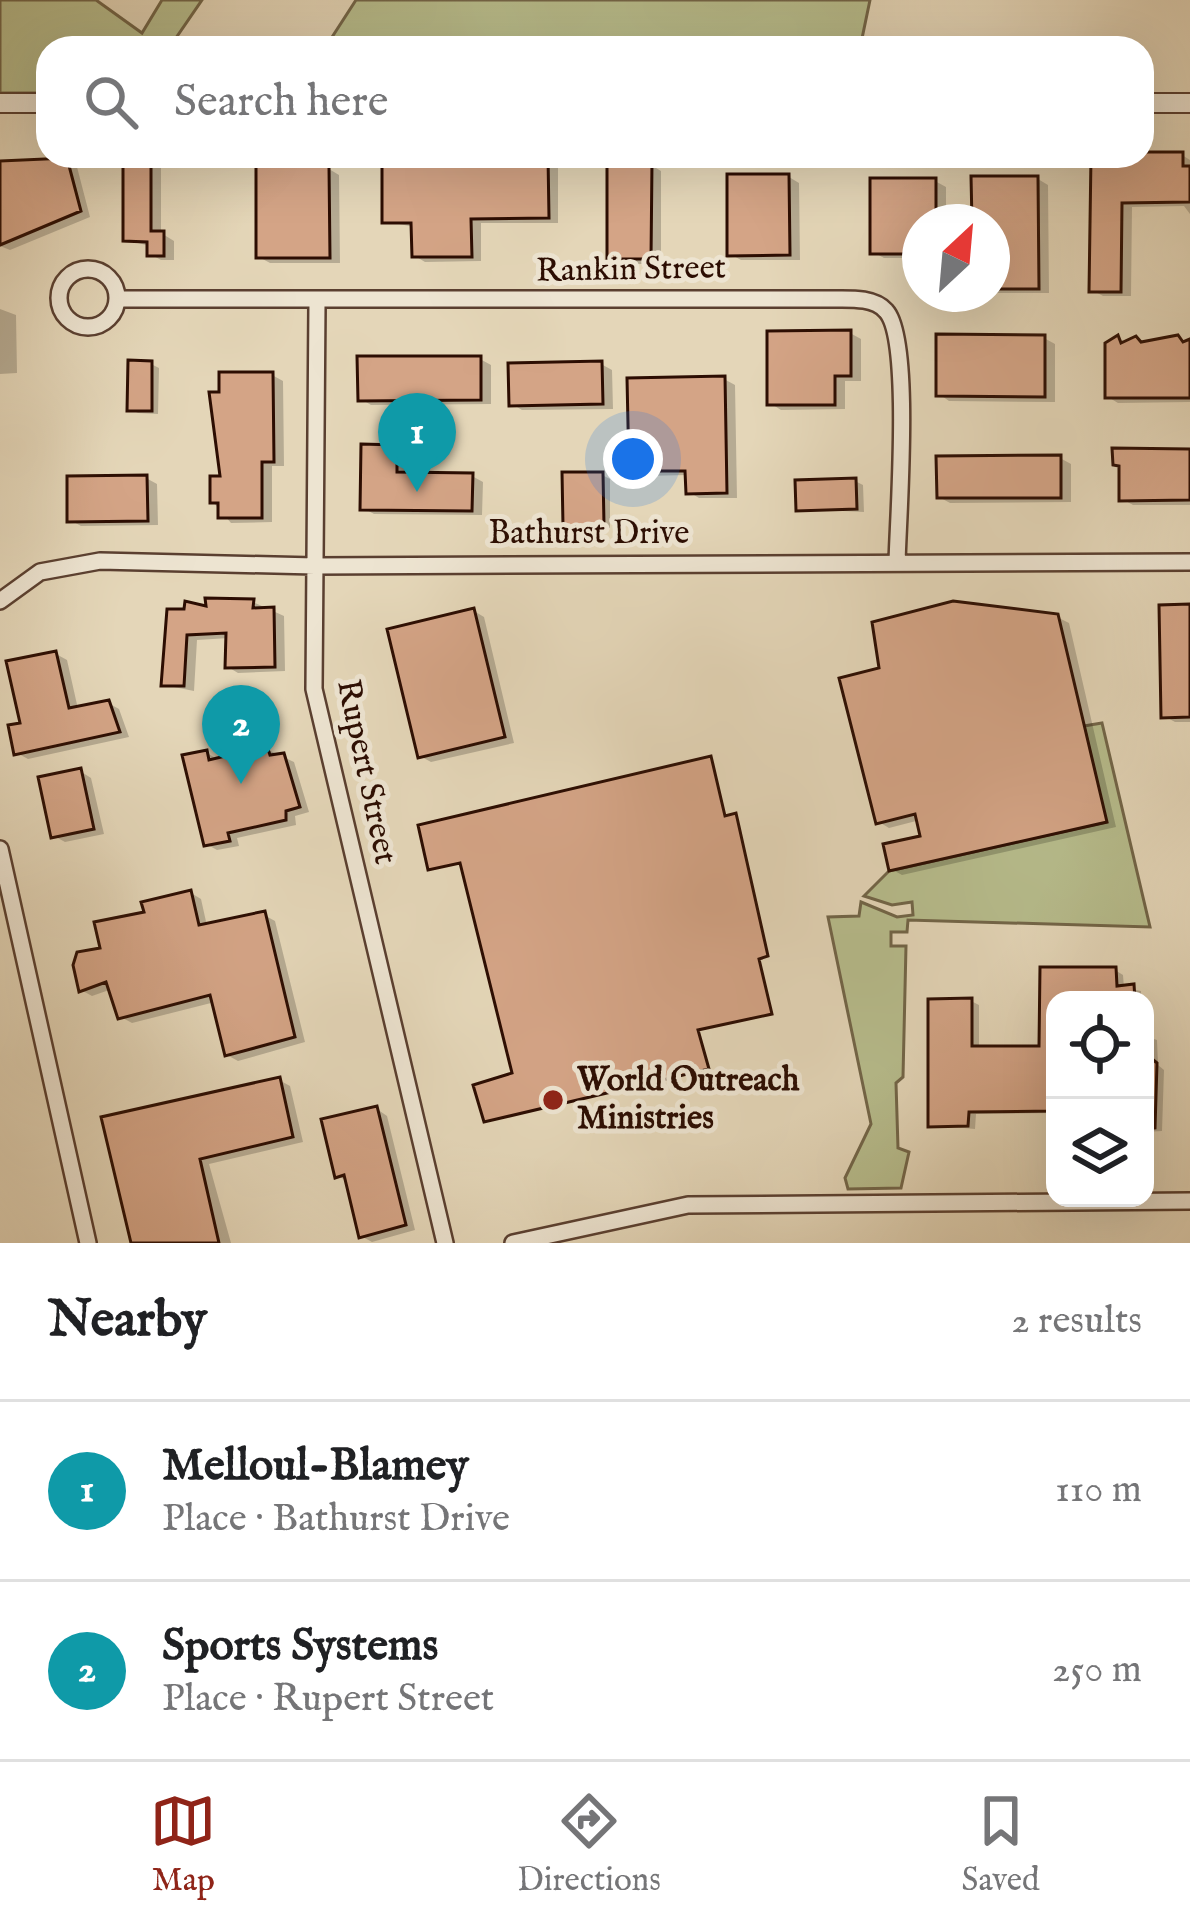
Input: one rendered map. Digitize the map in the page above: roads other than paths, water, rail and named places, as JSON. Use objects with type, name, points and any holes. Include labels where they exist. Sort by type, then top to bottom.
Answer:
[{"type":"street","points":[[0,103],[36,103]]},
{"type":"street","points":[[1154,103],[1190,103]]},
{"type":"street","name":"Rankin Street","points":[[117,299],[317,303],[832,298],[879,305],[890,314],[901,351],[897,563]]},
{"type":"street","name":"Rupert Street","points":[[317,303],[314,689],[445,1243]]},
{"type":"street","name":"Bathurst Drive","points":[[0,601],[40,572],[100,561],[315,566],[1190,562]]},
{"type":"street","points":[[0,849],[88,1243]]},
{"type":"street","points":[[513,1243],[688,1205],[1190,1201]]},
{"type":"place","name":"Melloul-Blamey","points":[[417,492]]},
{"type":"place","name":"Sports Systems","points":[[241,784]]},
{"type":"place","name":"World Outreach Ministries","points":[[553,1100]]}]
